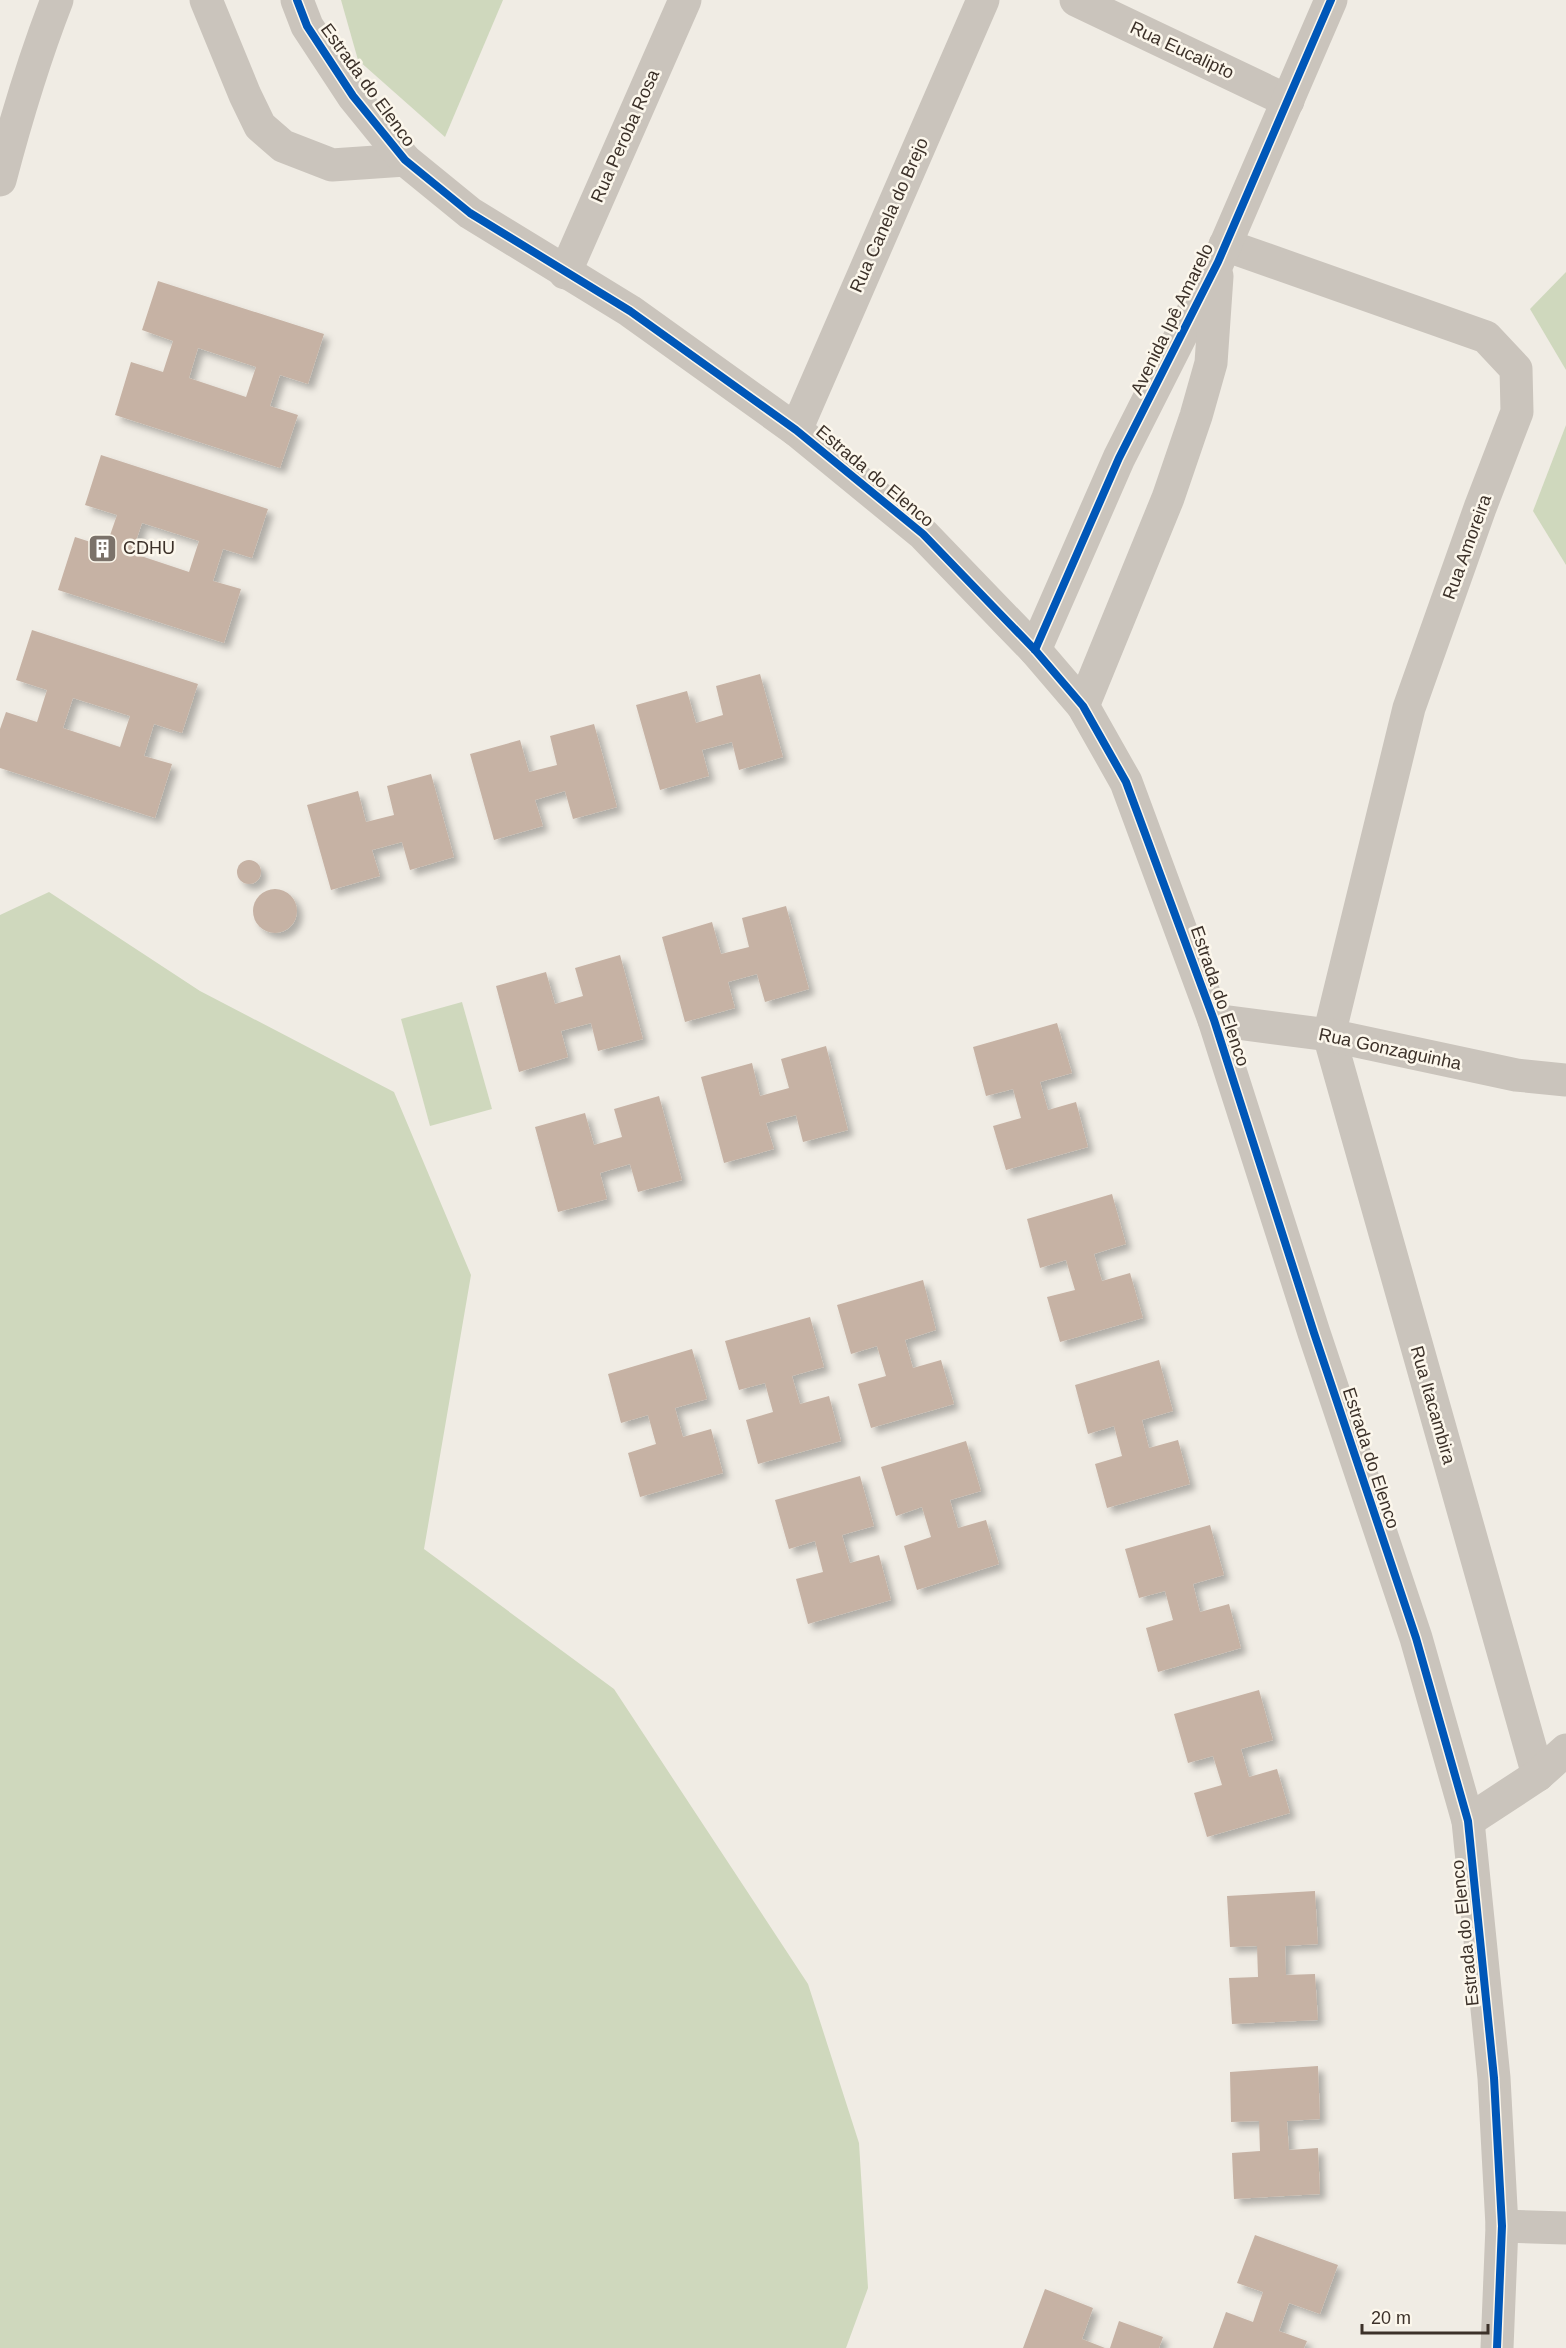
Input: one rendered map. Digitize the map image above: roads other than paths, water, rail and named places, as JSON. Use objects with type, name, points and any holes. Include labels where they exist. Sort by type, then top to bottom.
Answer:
[{"type":"street","points":[[0,180],[20,104],[57,0]]},
{"type":"street","points":[[206,0],[260,126],[283,146],[332,165],[405,160]]},
{"type":"street","name":"Estrada do Elenco","points":[[297,0],[307,26],[346,86],[405,160],[470,213],[630,311],[796,430],[923,534],[1035,650],[1083,706],[1126,782],[1214,1020],[1314,1333],[1416,1638],[1468,1821],[1494,2078],[1502,2226],[1497,2348]]},
{"type":"street","name":"Rua Peroba Rosa","points":[[565,273],[685,0]]},
{"type":"street","name":"Rua Canela do Brejo","points":[[796,430],[983,0]]},
{"type":"street","name":"Rua Eucalipto","points":[[1076,0],[1288,101]]},
{"type":"street","name":"Avenida Ipê Amarelo","points":[[1035,650],[1119,458],[1221,254],[1331,0]]},
{"type":"street","name":"Avenida Ipê Amarelo","points":[[1083,706],[1168,498],[1196,416],[1211,363],[1221,254]]},
{"type":"street","name":"Rua Amoreira","points":[[1221,254],[1486,337],[1516,369],[1517,412],[1472,530],[1409,708],[1329,1035]]},
{"type":"street","name":"Rua Gonzaguinha","points":[[1214,1020],[1329,1035],[1516,1075],[1566,1080]]},
{"type":"street","name":"Rua Itacambira","points":[[1329,1035],[1538,1774]]},
{"type":"street","points":[[1468,1821],[1538,1774],[1566,1750]]},
{"type":"street","points":[[1502,2226],[1566,2228]]},
{"type":"place","name":"CDHU","points":[[102,548]]}]
